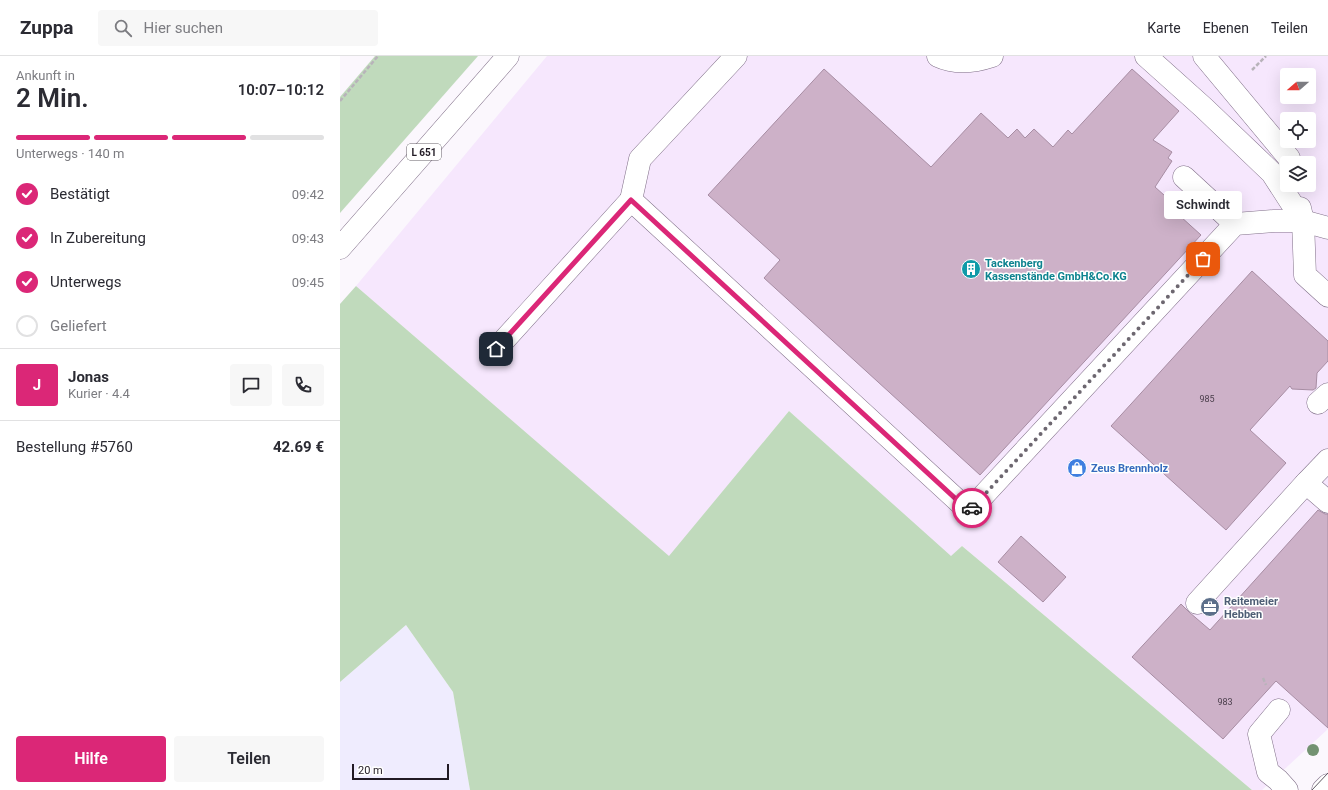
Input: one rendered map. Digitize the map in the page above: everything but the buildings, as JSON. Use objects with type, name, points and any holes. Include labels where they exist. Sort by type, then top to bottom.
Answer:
[{"type":"main road","name":"L 651","points":[[340,248],[508,56]]},
{"type":"main road","points":[[496,349],[631,200],[640,159],[736,56]]},
{"type":"main road","points":[[938,56],[962,62],[980,60],[992,56]]},
{"type":"main road","points":[[1146,56],[1204,108],[1272,173],[1303,221]]},
{"type":"main road","points":[[1204,56],[1287,156]]},
{"type":"main road","points":[[1184,177],[1235,224]]},
{"type":"main road","points":[[1297,192],[1303,221],[1305,275],[1328,296]]},
{"type":"main road","points":[[631,200],[969,511],[1235,224],[1274,221],[1303,221],[1328,228]]},
{"type":"main road","points":[[1197,603],[1328,460]]},
{"type":"main road","points":[[1306,484],[1328,502]]},
{"type":"main road","points":[[1279,710],[1259,734],[1268,772],[1287,790]]},
{"type":"main road","points":[[1323,790],[1328,785]]},
{"type":"path","points":[[340,101],[378,56]]},
{"type":"shaded area","points":[[547,56],[1328,56],[1328,729],[1262,790],[1252,790],[962,546],[951,557],[789,411],[669,557],[356,286]]},
{"type":"shaded area","points":[[406,625],[453,692],[470,790],[340,790],[340,682]]},
{"type":"green space","points":[[375,56],[478,56],[340,213],[340,97]]},
{"type":"green space","points":[[356,286],[669,556],[789,411],[951,556],[962,546],[1252,790],[470,790],[453,692],[406,625],[340,682],[340,304]]},
{"type":"tram line","points":[[1312,790],[1328,773]]},
{"type":"way so far","points":[[972,508],[1203,259]]},
{"type":"place","name":"Schwindt","points":[[1203,259]]},
{"type":"place","name":"Tackenberg Kassenstände GmbH&Co.KG","points":[[971,269]]},
{"type":"place","name":"Zeus Brennholz","points":[[1077,468]]},
{"type":"place","name":"Reitemeier Hebben","points":[[1210,607]]},
{"type":"route","points":[[496,349],[631,200],[969,511],[972,508]]}]
